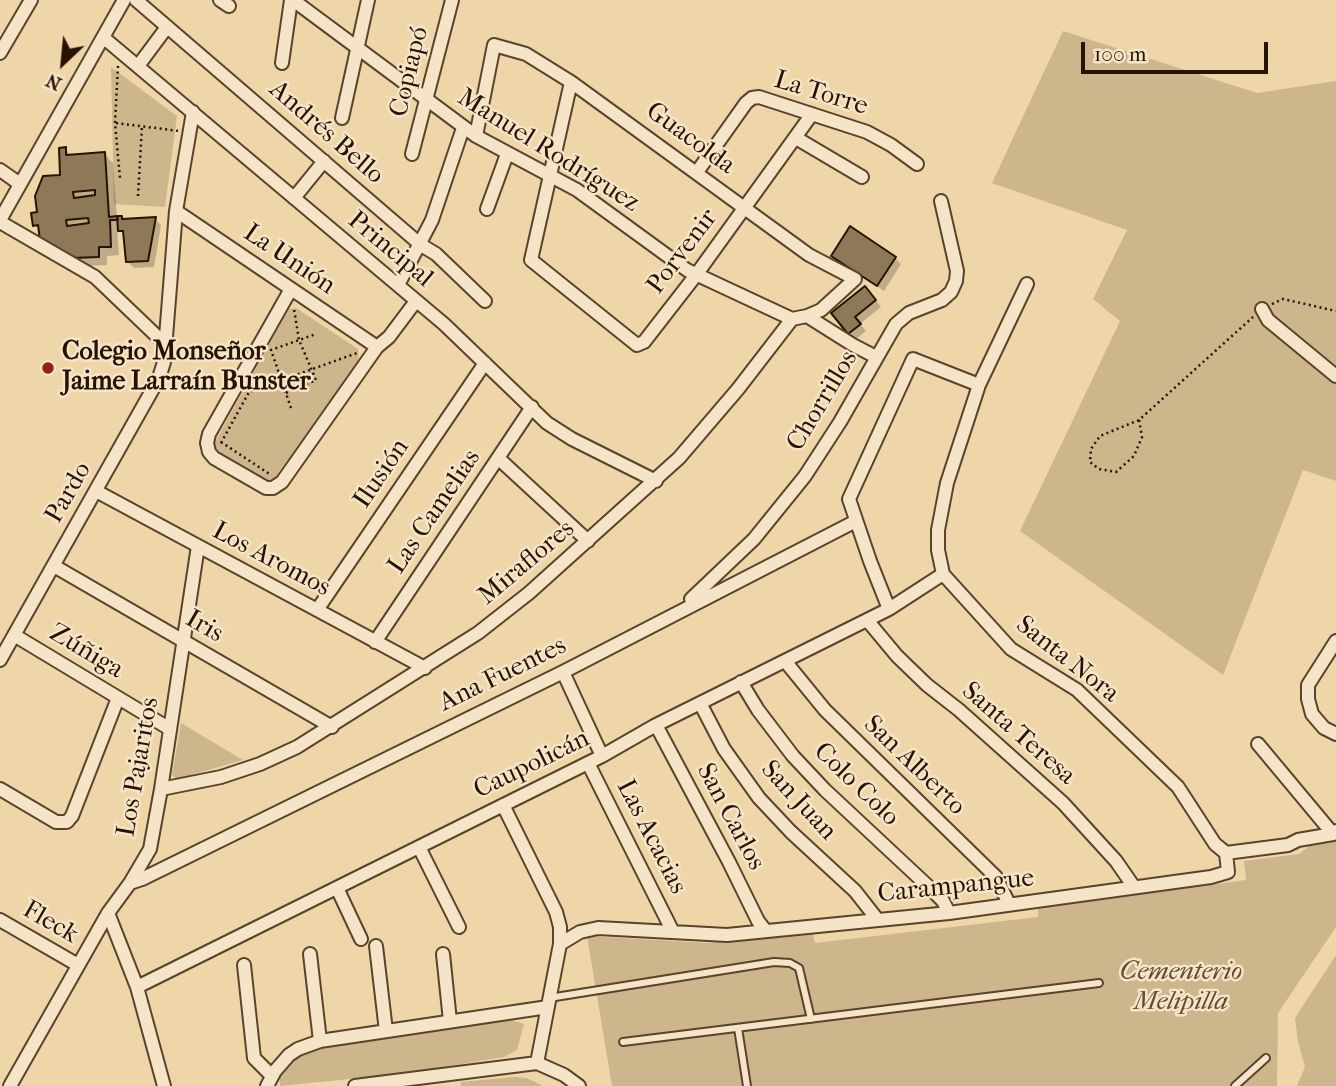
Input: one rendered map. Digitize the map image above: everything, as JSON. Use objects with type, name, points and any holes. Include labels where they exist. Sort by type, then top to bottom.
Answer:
[{"type":"street","points":[[0,54],[31,0]]},
{"type":"street","points":[[124,0],[0,221],[95,277],[164,343]]},
{"type":"street","name":"Andrés Bello","points":[[136,0],[436,254],[485,300]]},
{"type":"street","points":[[282,63],[292,0]]},
{"type":"street","name":"Manuel Rodríguez","points":[[292,0],[463,128],[577,190],[677,264],[792,319]]},
{"type":"street","points":[[342,118],[368,0]]},
{"type":"street","name":"Copiapó","points":[[412,154],[452,0]]},
{"type":"street","points":[[138,66],[167,27]]},
{"type":"street","name":"Principal","points":[[104,38],[398,285],[485,362],[558,432],[656,481]]},
{"type":"street","name":"Guacolda","points":[[476,136],[494,45],[537,59],[809,255],[855,279],[821,310],[807,316]]},
{"type":"street","points":[[550,177],[571,82]]},
{"type":"street","name":"La Torre","points":[[697,172],[752,98],[759,97],[874,135],[917,164]]},
{"type":"street","name":"Pardo","points":[[0,660],[159,378],[164,362],[176,211],[192,112]]},
{"type":"street","name":"Porvenir","points":[[550,177],[531,260],[637,345],[644,342],[696,275],[812,114]]},
{"type":"street","points":[[398,285],[421,244],[440,201],[463,128]]},
{"type":"street","points":[[796,138],[862,177]]},
{"type":"street","points":[[487,209],[507,154]]},
{"type":"street","points":[[294,198],[324,161]]},
{"type":"street","points":[[0,170],[20,184]]},
{"type":"street","name":"Chorrillos","points":[[674,613],[739,555],[787,499],[834,433],[890,332],[903,317],[942,300],[954,287],[956,266],[941,201]]},
{"type":"street","name":"La Unión","points":[[176,211],[377,347]]},
{"type":"street","points":[[943,574],[938,550],[942,507],[979,385],[1027,284]]},
{"type":"street","points":[[290,289],[209,435],[207,448],[214,458],[266,488],[273,488],[282,482],[377,347],[389,337],[416,301]]},
{"type":"street","points":[[1262,309],[1268,320],[1336,376]]},
{"type":"street","points":[[792,319],[807,316],[832,334],[876,357]]},
{"type":"street","name":"Miraflores","points":[[161,789],[221,777],[260,764],[297,747],[425,668],[504,614],[656,481],[707,427],[792,319]]},
{"type":"street","points":[[889,609],[849,499],[913,359],[979,385]]},
{"type":"street","name":"Ilusión","points":[[317,610],[485,362]]},
{"type":"street","name":"Las Camelias","points":[[375,642],[532,407]]},
{"type":"street","points":[[498,458],[588,541]]},
{"type":"street","name":"Los Aromos","points":[[96,491],[425,668]]},
{"type":"street","name":"Ana Fuentes","points":[[130,883],[563,672],[856,521]]},
{"type":"street","name":"Los Pajaritos","points":[[10,1086],[108,913],[146,858],[161,789],[198,546]]},
{"type":"street","name":"Iris","points":[[54,566],[332,727]]},
{"type":"street","name":"Caupolicán","points":[[136,987],[602,756],[656,725],[889,609],[943,574]]},
{"type":"street","name":"Santa Nora","points":[[943,574],[1011,649],[1077,690],[1178,787],[1215,844],[1226,853]]},
{"type":"street","name":"Santa Teresa","points":[[867,620],[897,656],[927,685],[1063,803],[1116,861],[1134,887]]},
{"type":"street","name":"Zúñiga","points":[[14,635],[170,729]]},
{"type":"street","points":[[1336,642],[1308,685],[1312,714],[1324,728],[1336,734]]},
{"type":"street","name":"San Alberto","points":[[785,661],[825,710],[996,877],[1009,905]]},
{"type":"street","points":[[563,672],[602,756]]},
{"type":"street","name":"Colo Colo","points":[[741,682],[758,710],[793,755],[825,790],[943,901],[949,913]]},
{"type":"street","points":[[0,789],[56,822],[67,822],[72,816],[118,698]]},
{"type":"street","name":"San Juan","points":[[700,703],[724,749],[759,798],[791,832],[855,891],[877,919]]},
{"type":"street","name":"San Carlos","points":[[656,725],[765,930]]},
{"type":"street","points":[[1226,853],[1288,845],[1298,840],[1335,832],[1258,744]]},
{"type":"street","name":"Las Acacias","points":[[588,763],[673,932]]},
{"type":"street","points":[[503,805],[556,912],[560,927],[560,944],[537,1063]]},
{"type":"street","points":[[419,847],[459,927]]},
{"type":"street","name":"Carampangue","points":[[560,944],[580,932],[598,928],[727,934],[1009,905],[1210,877],[1228,872],[1226,853]]},
{"type":"street","points":[[146,858],[166,866]]},
{"type":"street","points":[[337,888],[361,939]]},
{"type":"street","points":[[108,913],[136,987],[164,1086]]},
{"type":"street","name":"Fleck","points":[[0,920],[78,965]]},
{"type":"street","points":[[376,946],[386,1031]]},
{"type":"street","points":[[310,954],[320,1041]]},
{"type":"street","points":[[443,954],[450,1021]]},
{"type":"street","points":[[244,965],[254,1058],[269,1081],[289,1055],[320,1041],[450,1021],[549,1002]]},
{"type":"street","points":[[355,1086],[425,1082],[537,1063],[564,1075],[579,1086]]},
{"type":"lane","points":[[549,1002],[774,962],[790,963],[799,968],[811,1019]]},
{"type":"lane","points":[[623,1042],[1099,983]]},
{"type":"lane","points":[[738,1028],[747,1086]]},
{"type":"lane","points":[[1235,1086],[1266,1058]]},
{"type":"path","points":[[119,51],[115,123],[120,178]]},
{"type":"path","points":[[115,123],[189,132]]},
{"type":"path","points":[[138,196],[142,127]]},
{"type":"path","points":[[286,393],[316,380],[299,340],[290,289]]},
{"type":"path","points":[[1139,420],[1142,437],[1134,456],[1116,472],[1099,469],[1090,462],[1091,449],[1100,436],[1139,420],[1262,309],[1283,299],[1336,311]]},
{"type":"path","points":[[291,408],[271,350],[316,334]]},
{"type":"path","points":[[221,443],[249,392],[377,347]]},
{"type":"path","points":[[209,435],[282,482]]},
{"type":"green space","points":[[1063,31],[1257,93],[1336,81],[1336,481],[1303,470],[1223,675],[1020,531],[1120,321],[1093,299],[1127,230],[992,183]]},
{"type":"green space","points":[[111,67],[177,116],[165,207],[114,204]]},
{"type":"green space","points":[[296,308],[358,349],[359,361],[274,479],[266,483],[214,451],[215,442],[289,309]]},
{"type":"green space","points":[[181,723],[243,760],[177,779],[172,775]]},
{"type":"green space","name":"Cementerio Melipilla","points":[[1336,826],[1336,927],[1278,1013],[1277,1086],[612,1086],[587,936],[709,943],[812,930],[815,943],[1038,917],[1038,909],[1246,880],[1244,861],[1299,854]]},
{"type":"green space","points":[[1336,955],[1336,1086],[1297,1086],[1305,1067],[1295,1018]]},
{"type":"green space","points":[[508,1019],[524,1024],[517,1050],[504,1057],[400,1074],[280,1086],[279,1075],[287,1064],[314,1049],[373,1036]]},
{"type":"green space","points":[[527,1078],[543,1086],[461,1086],[461,1082]]},
{"type":"building","points":[[66,147],[66,155],[105,152],[109,217],[117,216],[118,220],[110,220],[111,247],[99,247],[99,257],[73,258],[40,240],[38,225],[33,226],[31,213],[37,212],[35,196],[43,176],[60,175],[59,148]],"holes":[[[95,190],[95,195],[74,198],[73,192]],[[88,218],[89,223],[67,226],[66,220]]]},
{"type":"building","points":[[117,216],[122,216],[122,219],[156,217],[148,261],[126,262],[123,231],[118,231]]},
{"type":"building","points":[[850,226],[896,257],[877,286],[831,256]]},
{"type":"building","points":[[865,286],[876,300],[855,317],[861,324],[848,334],[831,313]]},
{"type":"place","name":"Colegio Monseñor Jaime Larraín Bunster","points":[[48,368]]}]
